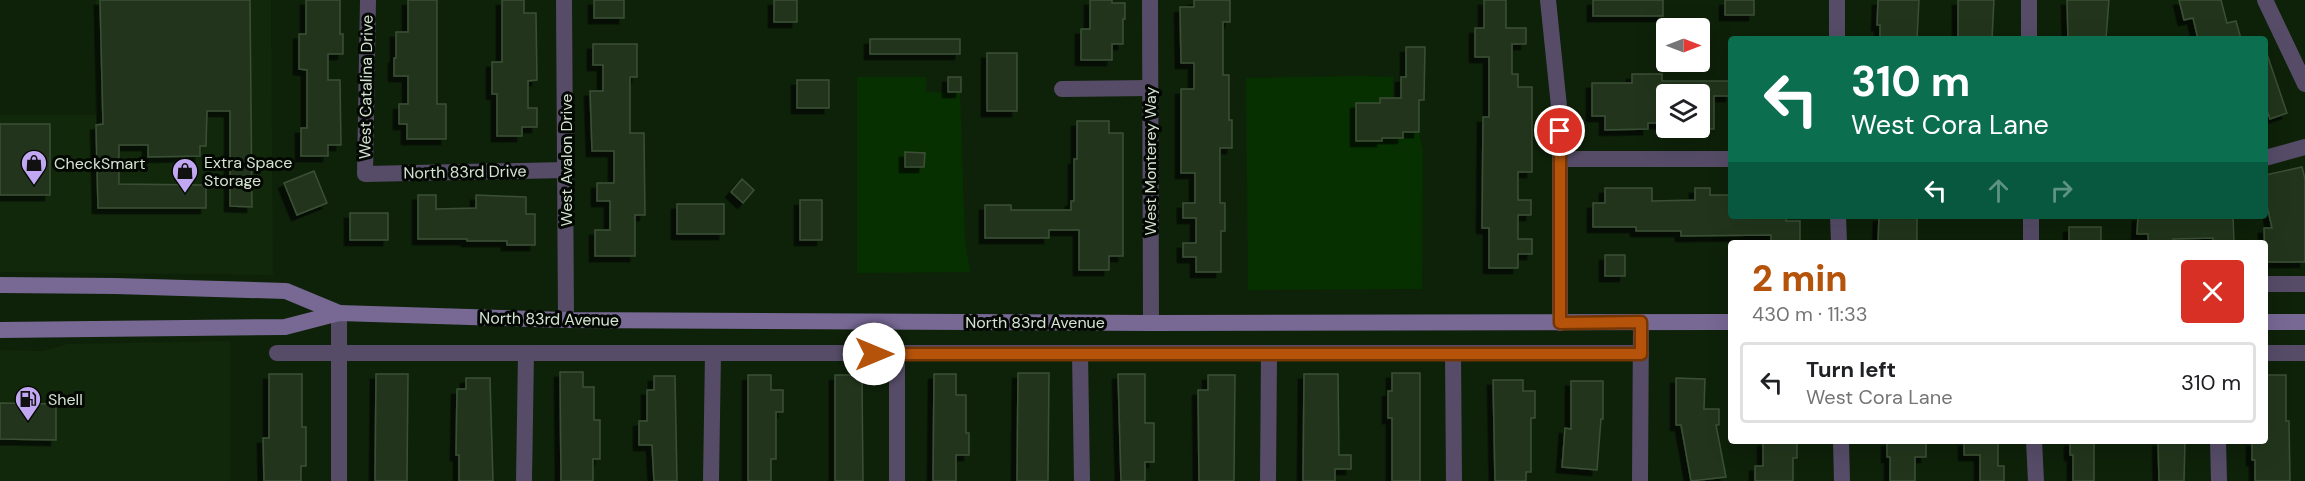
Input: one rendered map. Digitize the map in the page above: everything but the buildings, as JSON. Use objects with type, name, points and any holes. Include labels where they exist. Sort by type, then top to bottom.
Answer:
[{"type":"main road","name":"North 83rd Avenue","points":[[0,285],[286,291],[339,313]]},
{"type":"main road","name":"North 83rd Avenue","points":[[0,330],[285,327],[339,313],[566,320],[1151,323],[1728,322]]},
{"type":"main road","points":[[2268,322],[2305,322]]},
{"type":"street","name":"West Catalina Drive","points":[[364,174],[368,0]]},
{"type":"street","name":"West Avalon Drive","points":[[564,0],[566,320]]},
{"type":"street","name":"West Monterey Way","points":[[1150,0],[1151,323]]},
{"type":"street","points":[[1548,0],[1557,84],[1560,159],[1560,323]]},
{"type":"street","points":[[1837,0],[1837,36]]},
{"type":"street","points":[[2029,0],[2029,36]]},
{"type":"street","points":[[2265,0],[2305,84]]},
{"type":"street","points":[[1062,89],[1150,88]]},
{"type":"street","points":[[2268,157],[2305,147]]},
{"type":"street","points":[[1560,159],[1728,159]]},
{"type":"street","name":"North 83rd Drive","points":[[364,174],[566,170]]},
{"type":"street","points":[[1838,219],[1839,240]]},
{"type":"street","points":[[2031,219],[2031,240]]},
{"type":"street","points":[[2268,284],[2305,284]]},
{"type":"street","points":[[339,313],[339,481]]},
{"type":"street","points":[[1640,480],[1641,322]]},
{"type":"street","points":[[2268,353],[2305,353]]},
{"type":"street","name":"North 83rd Avenue","points":[[277,354],[1641,354]]},
{"type":"street","points":[[524,481],[526,354]]},
{"type":"street","points":[[711,481],[713,354]]},
{"type":"street","points":[[897,354],[897,481]]},
{"type":"street","points":[[1080,354],[1082,481]]},
{"type":"street","points":[[1268,481],[1269,354]]},
{"type":"street","points":[[1453,354],[1454,481]]},
{"type":"street","points":[[1841,444],[1842,481]]},
{"type":"street","points":[[2034,444],[2036,481]]},
{"type":"street","points":[[2218,444],[2219,481]]},
{"type":"shaded area","name":"Extra Space Storage","points":[[96,0],[271,0],[273,275],[0,272],[0,115],[96,115]]},
{"type":"shaded area","points":[[857,77],[926,77],[926,92],[960,93],[965,240],[970,272],[857,273]]},
{"type":"shaded area","points":[[1393,77],[1393,98],[1380,98],[1380,103],[1356,103],[1356,141],[1403,138],[1403,132],[1419,132],[1423,151],[1422,289],[1248,290],[1246,78]]},
{"type":"shaded area","points":[[230,341],[230,481],[0,481],[0,350],[43,351],[67,344]]},
{"type":"place","name":"CheckSmart","points":[[34,186]]},
{"type":"place","name":"Extra Space Storage","points":[[185,194]]},
{"type":"place","name":"Shell","points":[[28,422]]},
{"type":"route","points":[[874,354],[1641,354],[1641,322],[1560,323],[1560,131]]}]
